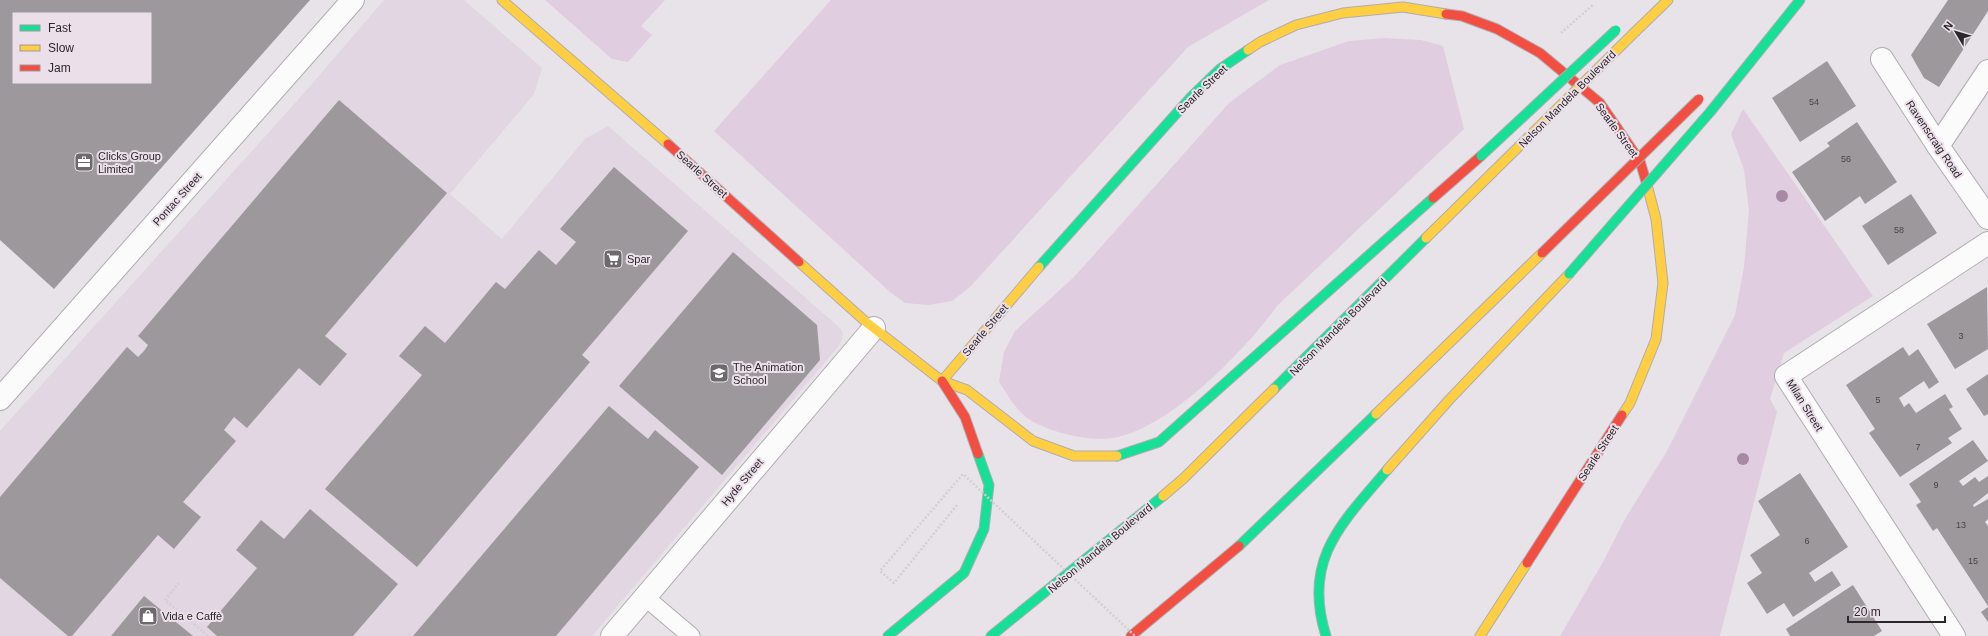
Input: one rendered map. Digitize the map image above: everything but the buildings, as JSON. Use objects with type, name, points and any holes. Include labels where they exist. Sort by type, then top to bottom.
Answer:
[{"type":"main road","name":"Searle Street","points":[[502,0],[668,144],[874,328],[942,381],[1023,285],[1192,96],[1220,69],[1260,42],[1342,6],[1403,7],[1462,16],[1497,29],[1540,53],[1600,103],[1640,161],[1656,219],[1662,283],[1656,338],[1630,403],[1480,636]]},
{"type":"main road","name":"Nelson Mandela Boulevard","points":[[991,636],[1106,544],[1184,478],[1668,0]]},
{"type":"main road","points":[[1743,55],[1800,0]]},
{"type":"main road","points":[[1326,636],[1319,615],[1317,587],[1325,556],[1340,527],[1440,411],[1569,274],[1711,111],[1800,0]]},
{"type":"main road","points":[[942,381],[967,390],[1032,441],[1074,456],[1115,457],[1159,442],[1481,156],[1626,21]]},
{"type":"main road","points":[[1131,636],[1241,544],[1702,96]]},
{"type":"main road","points":[[888,636],[964,573],[984,529],[989,485],[965,418],[942,381]]},
{"type":"street","name":"Pontac Street","points":[[0,399],[353,0]]},
{"type":"street","name":"Ravenscraig Road","points":[[1882,59],[1938,146],[1988,218]]},
{"type":"street","points":[[1938,146],[1988,71]]},
{"type":"street","name":"Milan Street","points":[[1954,636],[1786,376],[1988,243]]},
{"type":"street","name":"Hyde Street","points":[[612,636],[874,328]]},
{"type":"lane","points":[[644,598],[691,636]]},
{"type":"path","points":[[1561,33],[1594,4]]},
{"type":"path","points":[[957,505],[894,583],[880,571],[963,474],[1135,636]]},
{"type":"path","points":[[179,583],[165,600],[207,635],[206,636]]},
{"type":"shaded area","points":[[384,0],[464,0],[542,68],[534,94],[450,194],[502,239],[585,139],[608,126],[840,328],[843,333],[842,340],[837,348],[592,636],[0,636],[0,431],[305,92]]},
{"type":"shaded area","points":[[545,0],[665,0],[641,26],[652,35],[628,62],[612,59]]},
{"type":"shaded area","points":[[831,0],[1269,0],[1188,47],[970,287],[952,301],[928,305],[905,303],[890,292],[714,131]]},
{"type":"shaded area","points":[[1384,38],[1421,40],[1443,46],[1464,129],[1277,306],[1247,343],[1227,364],[1206,384],[1161,418],[1139,430],[1118,437],[1096,439],[1061,433],[1039,425],[1025,416],[999,382],[1004,352],[1015,331],[1075,276],[1229,103],[1280,65],[1349,41]]},
{"type":"shaded area","points":[[1743,109],[1873,296],[1784,353],[1770,399],[1777,412],[1720,636],[1560,636],[1603,562],[1626,517],[1666,453],[1735,315],[1744,267],[1749,210],[1744,170],[1731,134]]},
{"type":"traffic: fast","points":[[1711,111],[1800,0]]},
{"type":"traffic: fast","points":[[1481,156],[1616,30]]},
{"type":"traffic: fast","points":[[1039,267],[1192,96],[1220,69],[1248,50]]},
{"type":"traffic: fast","points":[[1569,274],[1711,111]]},
{"type":"traffic: fast","points":[[1117,456],[1159,442],[1433,198]]},
{"type":"traffic: fast","points":[[1274,389],[1426,238]]},
{"type":"traffic: fast","points":[[1239,546],[1376,414]]},
{"type":"traffic: fast","points":[[888,636],[964,573],[984,529],[989,485],[978,454]]},
{"type":"traffic: fast","points":[[1326,636],[1320,609],[1319,586],[1323,564],[1330,545],[1341,526],[1387,470]]},
{"type":"traffic: fast","points":[[991,636],[1163,496]]},
{"type":"traffic: slow","points":[[502,0],[668,144]]},
{"type":"traffic: slow","points":[[1636,31],[1668,0]]},
{"type":"traffic: slow","points":[[1248,50],[1260,42],[1296,25],[1343,13],[1403,7],[1446,14]]},
{"type":"traffic: slow","points":[[1492,173],[1636,31]]},
{"type":"traffic: slow","points":[[1426,238],[1492,173]]},
{"type":"traffic: slow","points":[[1622,415],[1630,403],[1656,339],[1663,283],[1656,219],[1647,185]]},
{"type":"traffic: slow","points":[[1376,414],[1542,253]]},
{"type":"traffic: slow","points":[[799,262],[866,322],[942,381],[1039,267]]},
{"type":"traffic: slow","points":[[1387,470],[1449,400],[1569,274]]},
{"type":"traffic: slow","points":[[942,381],[967,390],[1033,441],[1074,456],[1117,456]]},
{"type":"traffic: slow","points":[[1163,496],[1184,478],[1274,389]]},
{"type":"traffic: slow","points":[[1480,636],[1527,563]]},
{"type":"traffic: jam","points":[[1446,14],[1462,16],[1497,29],[1540,53],[1600,103],[1640,161],[1647,185]]},
{"type":"traffic: jam","points":[[1542,253],[1699,99]]},
{"type":"traffic: jam","points":[[668,144],[799,262]]},
{"type":"traffic: jam","points":[[1433,198],[1481,156]]},
{"type":"traffic: jam","points":[[942,381],[965,417],[978,454]]},
{"type":"traffic: jam","points":[[1527,563],[1622,415]]},
{"type":"traffic: jam","points":[[1131,636],[1239,546]]},
{"type":"place","name":"Clicks Group Limited","points":[[84,162]]},
{"type":"place","name":"Spar","points":[[613,259]]},
{"type":"place","name":"The Animation School","points":[[719,373]]},
{"type":"place","name":"Vida e Caffè","points":[[148,616]]}]
